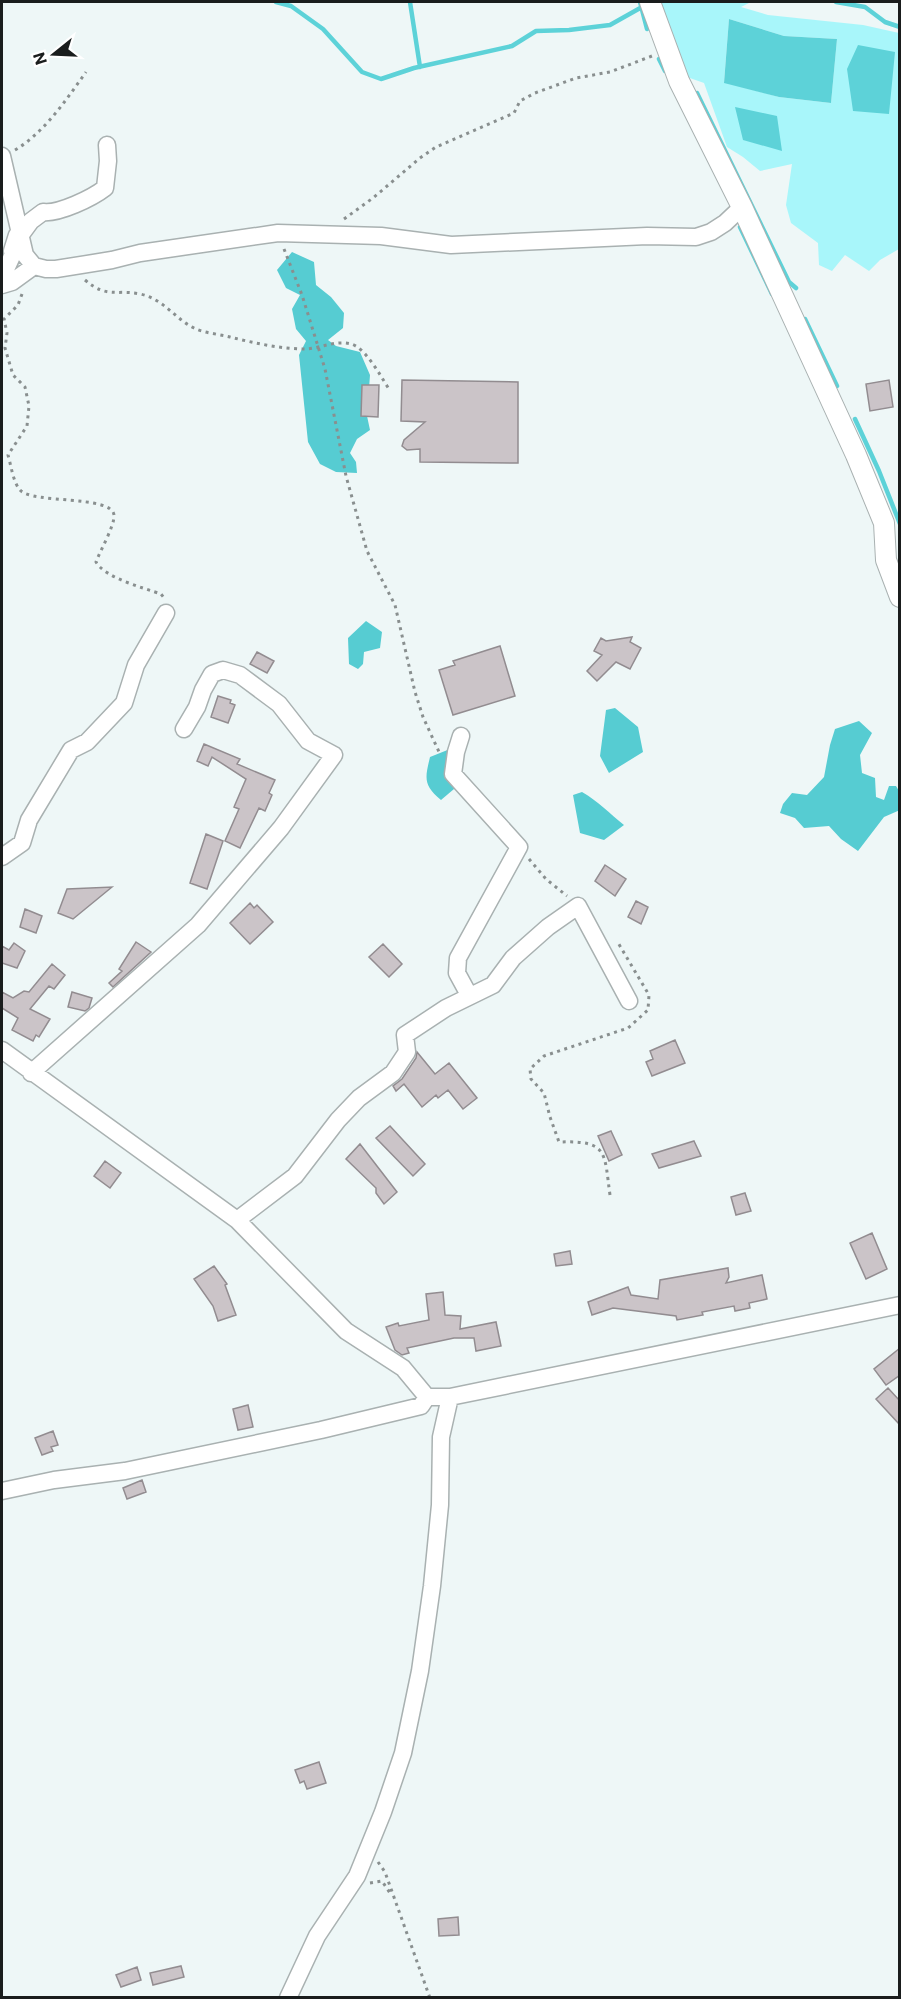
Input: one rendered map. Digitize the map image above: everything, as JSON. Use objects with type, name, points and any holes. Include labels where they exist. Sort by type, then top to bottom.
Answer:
[{"type":"street","points":[[650,2],[667,50],[699,123],[742,207],[847,434],[884,523],[886,560],[900,597]]},
{"type":"street","points":[[13,239],[43,212],[51,213],[94,196],[105,188],[107,145]]},
{"type":"street","points":[[2,157],[13,239],[13,254],[2,278]]},
{"type":"street","points":[[13,239],[34,266],[46,269],[278,233],[381,236],[451,245],[647,236],[696,237],[718,228],[742,207]]},
{"type":"street","points":[[2,285],[12,282],[34,266]]},
{"type":"street","points":[[2,857],[22,843],[29,820],[71,750],[87,742],[124,703],[136,665],[166,613]]},
{"type":"street","points":[[31,1073],[198,926],[281,828],[334,755],[308,741],[279,704],[240,675],[223,670],[212,674],[184,729]]},
{"type":"street","points":[[461,736],[453,774],[519,847],[458,958],[457,973],[470,995]]},
{"type":"street","points":[[237,1220],[295,1176],[338,1119],[359,1098],[393,1073],[407,1052],[405,1035],[446,1008],[493,985],[513,958],[548,927],[578,906],[629,1001]]},
{"type":"street","points":[[2,1050],[237,1220],[346,1331],[403,1368],[427,1397]]},
{"type":"street","points":[[427,1397],[450,1397],[900,1305]]},
{"type":"street","points":[[2,1491],[54,1480],[126,1471],[321,1430],[421,1406],[427,1397]]},
{"type":"street","points":[[288,1998],[317,1936],[357,1876],[403,1753],[420,1671],[432,1586],[439,1516],[441,1437],[450,1397]]},
{"type":"path","points":[[334,223],[344,219],[373,198],[436,147],[514,113],[520,101],[535,93],[576,78],[610,72],[667,50]]},
{"type":"path","points":[[2,157],[25,145],[60,109],[86,72]]},
{"type":"path","points":[[278,233],[302,295],[325,369],[346,476],[367,551],[395,605],[423,717],[453,774]]},
{"type":"path","points":[[34,266],[18,305],[4,320],[7,333],[5,348],[13,375],[25,387],[29,405],[27,426],[8,455],[19,489],[28,496],[75,500],[106,507],[113,511],[113,522],[96,562],[102,570],[114,576],[161,594],[166,601],[166,613]]},
{"type":"path","points":[[67,266],[92,286],[112,294],[141,294],[165,305],[194,328],[264,345],[307,349],[335,343],[351,344],[360,349],[389,389]]},
{"type":"path","points":[[519,847],[546,879],[578,906]]},
{"type":"path","points":[[610,1195],[604,1155],[593,1144],[559,1142],[544,1093],[531,1079],[530,1069],[544,1056],[628,1028],[648,1010],[648,995],[616,941]]},
{"type":"path","points":[[368,1849],[385,1872],[392,1897],[430,1998]]},
{"type":"path","points":[[351,1885],[382,1881],[392,1897]]},
{"type":"shaded area","points":[[659,2],[751,2],[741,7],[768,15],[863,25],[899,33],[899,249],[880,260],[869,271],[845,255],[832,271],[819,265],[818,243],[791,223],[786,205],[792,164],[760,171],[727,147],[704,83],[687,77]],"holes":[[[729,19],[784,36],[837,39],[831,103],[779,97],[724,82]]]},
{"type":"shaded area","points":[[729,19],[784,36],[837,39],[831,103],[779,97],[724,83]]},
{"type":"shaded area","points":[[858,45],[895,52],[889,114],[853,111],[847,69]]},
{"type":"shaded area","points":[[735,107],[777,116],[782,151],[743,140]]},
{"type":"shaded area","points":[[292,252],[314,262],[316,285],[331,297],[344,313],[343,328],[328,340],[336,346],[360,352],[370,375],[367,416],[370,430],[357,439],[350,453],[356,462],[357,473],[336,472],[320,464],[308,442],[299,355],[306,341],[296,329],[292,309],[300,295],[286,288],[277,270]]},
{"type":"shaded area","points":[[366,621],[382,632],[380,648],[364,652],[363,664],[358,669],[349,664],[348,638]]},
{"type":"shaded area","points":[[615,708],[638,727],[643,752],[609,773],[600,756],[606,710]]},
{"type":"shaded area","points":[[859,721],[872,733],[860,755],[862,773],[875,778],[876,797],[884,800],[889,786],[896,786],[899,791],[900,810],[884,817],[858,851],[841,839],[829,826],[804,828],[795,818],[780,813],[783,804],[792,793],[807,795],[824,777],[835,729]]},
{"type":"shaded area","points":[[460,745],[464,754],[454,789],[441,800],[428,785],[427,770],[430,757]]},
{"type":"shaded area","points":[[582,792],[599,803],[624,825],[604,840],[580,833],[573,795]]},
{"type":"building","points":[[402,380],[518,382],[518,463],[420,462],[420,449],[407,450],[402,446],[404,440],[425,422],[401,421]]},
{"type":"building","points":[[889,380],[893,407],[870,411],[866,384]]},
{"type":"building","points":[[362,385],[379,385],[378,417],[361,416]]},
{"type":"building","points":[[632,637],[630,642],[641,648],[630,669],[616,662],[597,681],[587,671],[602,655],[594,651],[601,638],[606,641]]},
{"type":"building","points":[[500,646],[515,696],[453,715],[439,670],[455,665],[453,661]]},
{"type":"building","points":[[257,652],[274,661],[267,673],[250,664]]},
{"type":"building","points":[[218,696],[231,700],[230,703],[235,705],[228,723],[211,717]]},
{"type":"building","points":[[204,744],[240,759],[237,764],[275,780],[265,811],[259,808],[240,848],[225,841],[239,809],[234,807],[246,779],[212,757],[208,766],[197,761]]},
{"type":"building","points":[[206,834],[223,841],[207,889],[190,883]]},
{"type":"building","points":[[605,865],[626,879],[615,896],[595,881]]},
{"type":"building","points":[[112,887],[73,919],[58,913],[67,889]]},
{"type":"building","points":[[636,901],[648,907],[641,924],[628,917]]},
{"type":"building","points":[[250,903],[254,908],[257,905],[273,922],[250,944],[230,923]]},
{"type":"building","points":[[25,909],[42,916],[36,933],[20,927]]},
{"type":"building","points":[[136,942],[151,952],[113,987],[109,983],[122,971],[119,969]]},
{"type":"building","points":[[14,943],[25,951],[17,968],[2,963],[2,946],[9,950]]},
{"type":"building","points":[[383,944],[402,964],[389,977],[369,957]]},
{"type":"building","points":[[52,964],[65,975],[54,989],[49,986],[30,1009],[50,1019],[39,1037],[36,1035],[33,1041],[12,1030],[18,1018],[2,1008],[2,992],[13,998],[24,991],[29,992]]},
{"type":"building","points":[[72,992],[92,998],[89,1008],[85,1011],[68,1007]]},
{"type":"building","points":[[675,1040],[685,1063],[652,1076],[646,1062],[653,1059],[650,1051]]},
{"type":"building","points":[[417,1052],[435,1074],[449,1063],[477,1098],[463,1109],[448,1090],[438,1098],[436,1095],[422,1107],[404,1084],[396,1091],[393,1086],[402,1079],[416,1058]]},
{"type":"building","points":[[390,1126],[425,1164],[413,1176],[376,1138]]},
{"type":"building","points":[[611,1131],[622,1155],[609,1161],[598,1136]]},
{"type":"building","points":[[694,1141],[701,1156],[659,1168],[652,1154]]},
{"type":"building","points":[[360,1144],[397,1192],[384,1204],[376,1193],[376,1188],[346,1159]]},
{"type":"building","points":[[105,1161],[121,1173],[110,1188],[94,1176]]},
{"type":"building","points":[[745,1193],[751,1211],[736,1215],[731,1197]]},
{"type":"building","points":[[872,1233],[887,1269],[866,1279],[850,1243]]},
{"type":"building","points":[[570,1251],[572,1264],[556,1266],[554,1254]]},
{"type":"building","points":[[214,1266],[227,1284],[225,1285],[236,1315],[218,1321],[213,1306],[194,1279]]},
{"type":"building","points":[[728,1268],[729,1277],[726,1283],[762,1275],[767,1299],[749,1303],[750,1308],[735,1311],[734,1306],[702,1312],[703,1315],[677,1320],[676,1316],[613,1308],[592,1315],[588,1302],[628,1287],[631,1295],[658,1299],[660,1280]]},
{"type":"building","points":[[443,1292],[445,1315],[461,1316],[460,1329],[496,1322],[501,1346],[476,1351],[474,1338],[454,1338],[407,1348],[409,1353],[402,1355],[395,1350],[386,1327],[398,1323],[399,1326],[429,1320],[426,1294]]},
{"type":"building","points":[[900,1348],[900,1375],[886,1385],[874,1369]]},
{"type":"building","points":[[888,1388],[900,1401],[900,1425],[876,1399]]},
{"type":"building","points":[[248,1405],[253,1427],[238,1430],[233,1409]]},
{"type":"building","points":[[53,1431],[58,1445],[51,1447],[53,1451],[42,1455],[35,1438]]},
{"type":"building","points":[[142,1480],[146,1492],[127,1499],[123,1488]]},
{"type":"building","points":[[319,1762],[326,1783],[307,1789],[304,1781],[300,1783],[295,1770]]},
{"type":"building","points":[[458,1917],[459,1935],[439,1936],[438,1919]]},
{"type":"building","points":[[181,1966],[184,1977],[153,1985],[150,1973]]},
{"type":"building","points":[[137,1967],[141,1980],[121,1987],[116,1975]]},
{"type":"waterway","points":[[276,2],[291,6],[323,29],[362,72],[381,79],[414,68],[512,46],[536,31],[610,25],[642,7]]},
{"type":"waterway","points":[[410,2],[420,67]]},
{"type":"waterway","points":[[640,2],[647,29]]},
{"type":"waterway","points":[[836,2],[865,7],[885,22],[900,27]]},
{"type":"waterway","points":[[659,59],[665,71]]},
{"type":"waterway","points":[[697,93],[789,282],[796,288]]},
{"type":"waterway","points":[[740,227],[772,294]]},
{"type":"waterway","points":[[805,319],[837,386]]},
{"type":"waterway","points":[[855,419],[900,524]]}]
